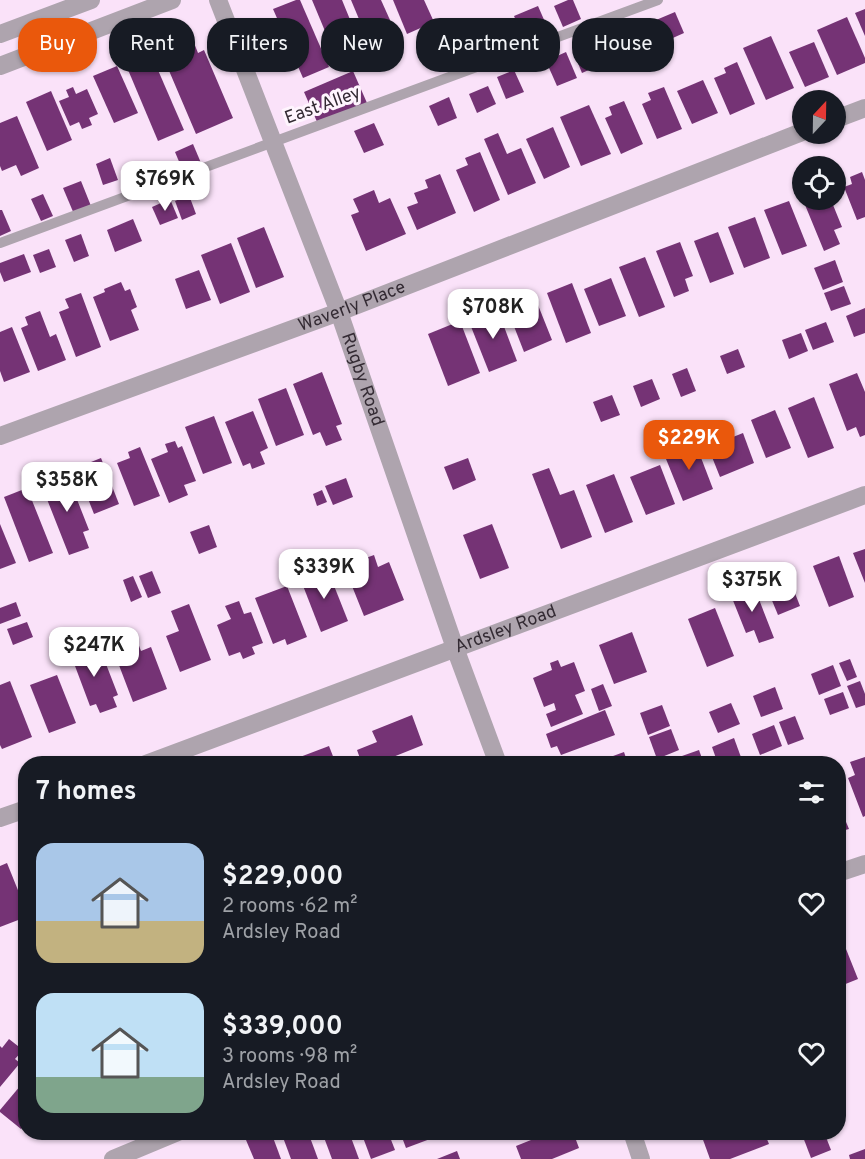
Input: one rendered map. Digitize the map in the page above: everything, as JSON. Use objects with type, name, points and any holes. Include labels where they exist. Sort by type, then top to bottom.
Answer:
[{"type":"street","points":[[0,34],[91,0]]},
{"type":"street","points":[[0,66],[172,0]]},
{"type":"street","name":"Rugby Road","points":[[218,0],[339,312],[455,648],[495,756]]},
{"type":"street","points":[[846,115],[865,108]]},
{"type":"street","name":"Waverly Place","points":[[0,436],[339,312],[792,136]]},
{"type":"street","name":"Ardsley Road","points":[[167,756],[865,495]]},
{"type":"street","points":[[0,818],[18,812]]},
{"type":"street","points":[[846,870],[865,864]]},
{"type":"street","points":[[113,1159],[159,1140]]},
{"type":"street","points":[[635,1140],[641,1159]]},
{"type":"lane","name":"East Alley","points":[[0,243],[658,0]]},
{"type":"building","points":[[300,0],[308,18],[277,18],[273,9]]},
{"type":"building","points":[[312,0],[342,0],[349,18],[321,18],[321,22]]},
{"type":"building","points":[[351,0],[381,0],[389,18],[359,18]]},
{"type":"building","points":[[393,0],[424,0],[432,18],[416,18],[416,30],[407,34],[404,18],[400,18]]},
{"type":"building","points":[[573,0],[581,18],[572,18],[572,23],[563,27],[554,6]]},
{"type":"building","points":[[538,6],[543,18],[515,18],[514,16]]},
{"type":"building","points":[[865,9],[865,36],[855,13]]},
{"type":"building","points":[[675,12],[684,33],[674,37],[674,18],[661,18]]},
{"type":"building","points":[[847,17],[865,58],[865,63],[837,75],[817,30]]},
{"type":"building","points":[[309,21],[321,49],[321,70],[303,78],[300,72],[309,72]]},
{"type":"building","points":[[771,36],[794,88],[766,100],[743,48]]},
{"type":"building","points":[[814,42],[829,77],[805,87],[789,52]]},
{"type":"building","points":[[195,46],[198,53],[204,50],[207,57],[207,72],[213,72],[233,118],[196,134],[170,72],[195,72]]},
{"type":"building","points":[[566,52],[572,72],[574,72],[577,78],[557,86],[551,72],[560,72],[560,55]]},
{"type":"building","points":[[737,62],[755,104],[730,115],[714,78],[726,73],[724,68]]},
{"type":"building","points":[[109,69],[109,72],[120,72],[138,113],[114,123],[93,76]]},
{"type":"building","points":[[129,72],[159,72],[184,130],[158,141]]},
{"type":"building","points":[[353,72],[367,103],[318,124],[304,92]]},
{"type":"building","points":[[515,72],[524,92],[506,99],[497,77]]},
{"type":"building","points":[[703,80],[718,113],[692,124],[677,91]]},
{"type":"building","points":[[488,86],[496,104],[477,113],[469,94]]},
{"type":"building","points":[[73,87],[76,94],[87,89],[98,114],[89,118],[92,125],[82,129],[79,122],[70,126],[59,101],[69,97],[66,90]]},
{"type":"building","points":[[664,87],[682,129],[657,139],[642,104],[651,100],[648,93]]},
{"type":"building","points":[[51,91],[72,140],[47,151],[26,102]]},
{"type":"building","points":[[449,97],[457,118],[438,126],[429,106]]},
{"type":"building","points":[[624,101],[643,144],[621,154],[605,118],[612,115],[609,107]]},
{"type":"building","points":[[589,105],[611,154],[581,166],[560,117]]},
{"type":"building","points":[[17,116],[39,168],[21,176],[16,165],[2,171],[0,166],[0,123]]},
{"type":"building","points":[[374,123],[384,145],[364,153],[354,131]]},
{"type":"building","points":[[553,127],[570,167],[544,179],[526,139]]},
{"type":"building","points":[[498,133],[507,154],[521,148],[536,183],[508,195],[484,139]]},
{"type":"building","points":[[193,144],[201,163],[183,171],[175,152]]},
{"type":"building","points":[[480,152],[500,200],[474,212],[456,170],[468,165],[465,158]]},
{"type":"building","points":[[110,158],[118,180],[103,185],[96,164]]},
{"type":"building","points":[[862,172],[865,180],[865,217],[857,220],[846,192],[846,186],[852,184],[850,177]]},
{"type":"building","points":[[440,174],[456,213],[417,230],[407,207],[418,203],[414,193],[428,188],[425,180]]},
{"type":"building","points":[[81,181],[91,206],[74,214],[63,188]]},
{"type":"building","points":[[374,190],[379,203],[390,198],[406,234],[366,251],[351,215],[359,212],[353,199]]},
{"type":"building","points":[[43,194],[53,216],[41,221],[31,199]]},
{"type":"building","points":[[189,195],[196,214],[182,220],[175,201]]},
{"type":"building","points":[[170,199],[178,218],[160,225],[152,207]]},
{"type":"building","points":[[789,201],[807,246],[782,255],[764,210]]},
{"type":"building","points":[[0,210],[11,231],[0,236]]},
{"type":"building","points":[[807,210],[835,210],[842,227],[834,230],[840,244],[824,251]]},
{"type":"building","points":[[755,217],[770,258],[744,268],[728,227]]},
{"type":"building","points":[[133,219],[142,241],[115,252],[107,230]]},
{"type":"building","points":[[264,227],[284,277],[256,288],[237,238]]},
{"type":"building","points":[[718,232],[734,274],[710,283],[694,241]]},
{"type":"building","points":[[81,234],[89,256],[74,262],[65,240]]},
{"type":"building","points":[[680,242],[693,276],[685,279],[689,291],[674,297],[656,251]]},
{"type":"building","points":[[231,243],[250,292],[220,304],[201,255]]},
{"type":"building","points":[[49,249],[56,267],[40,273],[33,255]]},
{"type":"building","points":[[24,254],[31,272],[4,282],[0,272],[0,263]]},
{"type":"building","points":[[645,257],[665,307],[639,317],[619,267]]},
{"type":"building","points":[[835,260],[843,282],[823,290],[814,268]]},
{"type":"building","points":[[199,270],[211,300],[186,309],[175,279]]},
{"type":"building","points":[[611,278],[626,316],[599,326],[584,289]]},
{"type":"building","points":[[121,282],[125,291],[130,289],[137,307],[131,310],[139,330],[110,341],[93,297],[105,292],[104,289]]},
{"type":"building","points":[[572,283],[591,333],[566,343],[547,293]]},
{"type":"building","points":[[844,286],[851,304],[831,311],[824,293]]},
{"type":"building","points":[[81,293],[101,347],[76,357],[59,312],[69,308],[65,299]]},
{"type":"building","points":[[534,295],[552,340],[524,352],[506,306]]},
{"type":"building","points":[[497,308],[517,361],[489,372],[468,319]]},
{"type":"building","points":[[865,308],[865,333],[854,337],[846,316]]},
{"type":"building","points":[[40,311],[50,337],[56,334],[66,360],[38,371],[21,328],[28,325],[25,317]]},
{"type":"building","points":[[460,321],[480,373],[448,386],[428,334]]},
{"type":"building","points":[[826,322],[834,342],[813,350],[805,330]]},
{"type":"building","points":[[12,327],[30,372],[4,382],[0,371],[0,332]]},
{"type":"building","points":[[801,333],[808,351],[789,359],[782,340]]},
{"type":"building","points":[[738,349],[745,367],[727,374],[720,356]]},
{"type":"building","points":[[687,368],[696,391],[681,397],[672,374]]},
{"type":"building","points":[[322,372],[342,424],[336,426],[342,440],[326,446],[320,432],[313,435],[293,384]]},
{"type":"building","points":[[857,373],[865,392],[865,435],[860,437],[856,427],[847,431],[829,384]]},
{"type":"building","points":[[652,379],[660,399],[641,407],[633,386]]},
{"type":"building","points":[[286,388],[304,435],[276,446],[258,399]]},
{"type":"building","points":[[612,395],[620,415],[601,422],[593,402]]},
{"type":"building","points":[[814,397],[834,448],[808,458],[788,408]]},
{"type":"building","points":[[775,410],[791,448],[766,458],[751,420]]},
{"type":"building","points":[[253,411],[268,448],[260,452],[265,464],[252,469],[250,463],[243,466],[225,422]]},
{"type":"building","points":[[214,416],[232,463],[203,474],[185,427]]},
{"type":"building","points":[[743,433],[754,463],[720,477],[708,447]]},
{"type":"building","points":[[175,441],[178,448],[182,446],[196,481],[184,485],[188,495],[169,503],[151,459],[168,452],[165,444]]},
{"type":"building","points":[[695,442],[713,489],[683,501],[664,454]]},
{"type":"building","points":[[140,447],[160,496],[134,506],[117,463],[130,458],[128,452]]},
{"type":"building","points":[[101,458],[119,504],[94,514],[76,468]]},
{"type":"building","points":[[468,458],[476,480],[453,490],[444,467]]},
{"type":"building","points":[[660,465],[675,504],[646,515],[630,477]]},
{"type":"building","points":[[549,468],[560,495],[574,490],[592,537],[561,549],[532,474]]},
{"type":"building","points":[[67,474],[89,530],[83,532],[89,548],[69,555],[41,484]]},
{"type":"building","points":[[614,474],[633,522],[605,533],[586,485]]},
{"type":"building","points":[[346,478],[353,497],[333,505],[325,486]]},
{"type":"building","points":[[27,488],[53,553],[29,562],[4,497]]},
{"type":"building","points":[[322,490],[327,502],[317,506],[313,494]]},
{"type":"building","points":[[0,524],[16,563],[0,569]]},
{"type":"building","points":[[492,524],[509,568],[480,579],[463,535]]},
{"type":"building","points":[[209,525],[217,547],[199,554],[190,532]]},
{"type":"building","points":[[865,549],[865,583],[853,553]]},
{"type":"building","points":[[374,555],[378,567],[389,562],[404,600],[364,616],[344,566]]},
{"type":"building","points":[[839,556],[854,597],[829,607],[813,566]]},
{"type":"building","points":[[327,568],[348,621],[321,632],[300,578]]},
{"type":"building","points":[[152,571],[161,593],[148,598],[139,576]]},
{"type":"building","points":[[133,576],[142,597],[131,602],[123,580]]},
{"type":"building","points":[[789,578],[800,606],[778,615],[766,586]]},
{"type":"building","points":[[753,584],[774,638],[759,643],[754,630],[746,633],[730,593]]},
{"type":"building","points":[[287,586],[307,637],[287,645],[285,639],[273,644],[255,598]]},
{"type":"building","points":[[239,601],[244,614],[251,612],[263,643],[252,647],[255,654],[243,659],[240,652],[229,656],[217,625],[231,619],[225,606]]},
{"type":"building","points":[[16,602],[21,616],[0,624],[0,608]]},
{"type":"building","points":[[189,604],[211,660],[180,672],[166,636],[179,631],[171,611]]},
{"type":"building","points":[[715,608],[734,656],[707,667],[688,619]]},
{"type":"building","points":[[27,622],[33,637],[13,645],[7,629]]},
{"type":"building","points":[[632,632],[647,672],[614,684],[599,645]]},
{"type":"building","points":[[90,642],[100,667],[106,664],[118,695],[113,697],[117,707],[100,713],[96,704],[90,706],[69,650]]},
{"type":"building","points":[[138,643],[141,651],[151,647],[167,689],[133,702],[117,660],[124,658],[121,650]]},
{"type":"building","points":[[850,659],[857,677],[847,681],[839,663]]},
{"type":"building","points":[[558,660],[561,667],[574,662],[585,691],[575,695],[583,714],[551,727],[546,714],[556,710],[554,703],[544,707],[533,678],[552,670],[550,663]]},
{"type":"building","points":[[833,665],[841,686],[819,695],[811,674]]},
{"type":"building","points":[[57,675],[76,723],[49,733],[30,685]]},
{"type":"building","points":[[10,681],[32,737],[2,749],[0,745],[0,685]]},
{"type":"building","points":[[860,681],[865,694],[865,705],[856,708],[847,686]]},
{"type":"building","points":[[603,684],[612,706],[599,711],[591,689]]},
{"type":"building","points":[[775,687],[783,709],[761,717],[753,696]]},
{"type":"building","points":[[843,692],[849,708],[830,715],[824,699]]},
{"type":"building","points":[[731,703],[740,724],[718,733],[709,712]]},
{"type":"building","points":[[662,705],[670,726],[648,735],[640,713]]},
{"type":"building","points":[[605,710],[615,735],[561,755],[557,746],[551,748],[546,734]]},
{"type":"building","points":[[412,715],[423,745],[396,756],[359,756],[357,750],[377,742],[372,731]]},
{"type":"building","points":[[795,716],[804,739],[788,745],[779,722]]},
{"type":"building","points":[[774,725],[782,746],[760,755],[752,734]]},
{"type":"building","points":[[671,729],[679,750],[664,756],[656,756],[649,737]]},
{"type":"building","points":[[734,738],[741,756],[715,756],[712,747]]},
{"type":"building","points":[[329,746],[333,756],[303,756]]},
{"type":"building","points":[[699,750],[701,756],[682,756]]},
{"type":"building","points":[[624,752],[625,756],[613,756]]},
{"type":"building","points":[[865,757],[865,816],[863,817],[848,778],[855,775],[850,762]]},
{"type":"building","points":[[7,863],[18,890],[18,920],[0,927],[0,866]]},
{"type":"building","points":[[846,949],[858,979],[846,984]]},
{"type":"building","points":[[9,1039],[18,1046],[18,1056],[15,1059],[18,1065],[0,1087],[0,1046],[2,1048]]},
{"type":"building","points":[[18,1089],[18,1127],[0,1110]]},
{"type":"building","points":[[246,1140],[274,1140],[281,1159],[254,1159]]},
{"type":"building","points":[[284,1140],[311,1140],[318,1159],[291,1159]]},
{"type":"building","points":[[325,1140],[352,1140],[359,1159],[332,1159]]},
{"type":"building","points":[[364,1140],[391,1140],[395,1150],[371,1159]]},
{"type":"building","points":[[403,1140],[427,1140],[406,1148]]},
{"type":"building","points":[[531,1140],[576,1140],[579,1148],[552,1159],[521,1159],[516,1146]]},
{"type":"building","points":[[703,1140],[767,1140],[769,1144],[730,1159],[710,1159]]},
{"type":"building","points":[[804,1140],[827,1140],[831,1150],[811,1158]]},
{"type":"building","points":[[865,1149],[865,1159],[850,1159],[849,1155]]},
{"type":"building","points":[[457,1151],[460,1159],[437,1159]]}]
